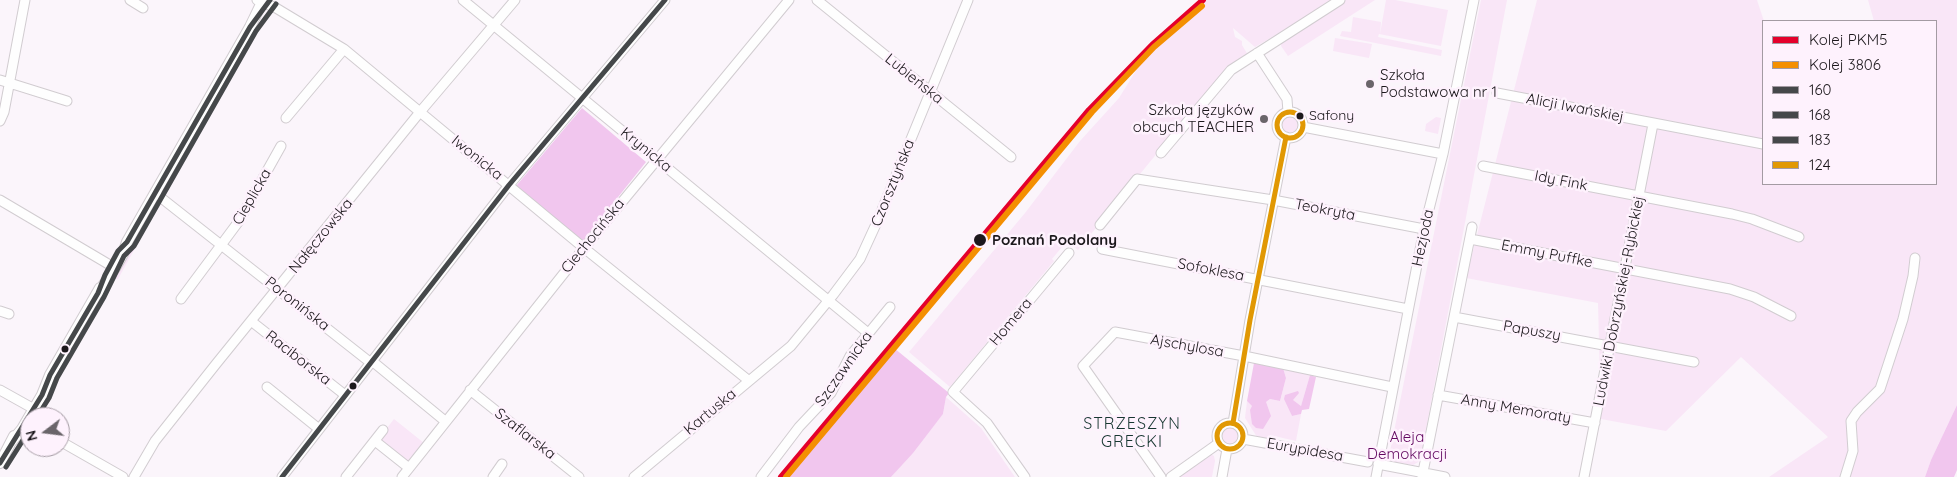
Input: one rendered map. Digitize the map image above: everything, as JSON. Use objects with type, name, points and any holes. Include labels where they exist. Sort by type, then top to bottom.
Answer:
[{"type":"street","points":[[0,121],[9,84],[24,0]]},
{"type":"street","points":[[130,0],[143,8]]},
{"type":"street","name":"Krynicka","points":[[463,0],[656,159],[741,224],[868,333]]},
{"type":"street","name":"Nałęczowska","points":[[134,477],[155,441],[420,112],[515,0]]},
{"type":"street","points":[[282,477],[509,185],[665,0]]},
{"type":"street","name":"Ciechocińska","points":[[402,477],[656,159],[789,0]]},
{"type":"street","name":"Lubieńska","points":[[817,0],[1011,157]]},
{"type":"street","name":"Czorsztyńska","points":[[788,349],[829,300],[863,253],[968,0]]},
{"type":"street","points":[[1161,152],[1228,72],[1340,0]]},
{"type":"street","name":"Hezjoda","points":[[1376,477],[1424,230],[1443,154],[1474,0]]},
{"type":"street","points":[[32,407],[37,392],[50,375],[98,293],[113,266],[118,251],[127,242],[263,1]]},
{"type":"street","name":"Iwonicka","points":[[263,1],[344,49],[584,248],[748,380]]},
{"type":"street","points":[[286,118],[344,49]]},
{"type":"street","points":[[1257,53],[1287,99],[1288,112]]},
{"type":"street","points":[[0,80],[67,101]]},
{"type":"street","name":"Alicji Iwańskiej","points":[[1497,93],[1762,144]]},
{"type":"street","points":[[1288,112],[1294,112],[1300,116],[1303,127],[1294,138],[1286,138],[1279,133],[1276,125],[1278,118],[1288,112]]},
{"type":"street","name":"Ludwiki Dobrzyńskiej-Rybickiej","points":[[1584,477],[1653,124]]},
{"type":"street","points":[[1303,127],[1443,154]]},
{"type":"street","points":[[1233,423],[1258,279],[1286,138]]},
{"type":"street","name":"Cieplicka","points":[[222,246],[239,221],[280,146]]},
{"type":"street","name":"Idy Fink","points":[[1483,166],[1704,208],[1752,219],[1799,237]]},
{"type":"street","name":"Teokryta","points":[[1100,225],[1137,179],[1273,200],[1424,230]]},
{"type":"street","name":"Poronińska","points":[[155,193],[445,421]]},
{"type":"street","points":[[0,200],[113,266]]},
{"type":"street","points":[[1423,475],[1472,227]]},
{"type":"street","name":"Emmy Puffke","points":[[1470,239],[1730,289],[1754,297],[1790,316]]},
{"type":"street","points":[[181,299],[222,246]]},
{"type":"street","name":"Sofoklesa","points":[[1102,249],[1408,309]]},
{"type":"street","name":"Homera","points":[[1025,477],[987,423],[953,392],[1069,253]]},
{"type":"street","points":[[1845,477],[1853,451],[1851,421],[1857,412],[1880,389],[1903,319],[1913,276],[1915,258]]},
{"type":"street","name":"Szczawnicka","points":[[761,477],[799,426],[831,393],[850,356],[890,307]]},
{"type":"street","name":"Papuszy","points":[[1454,317],[1694,362]]},
{"type":"street","name":"Raciborska","points":[[251,321],[346,395]]},
{"type":"street","name":"Ajschylosa","points":[[1161,477],[1109,400],[1083,366],[1115,332],[1244,356],[1392,387]]},
{"type":"street","name":"Kartuska","points":[[634,477],[748,380],[788,349]]},
{"type":"street","points":[[267,386],[319,429]]},
{"type":"street","points":[[0,390],[30,407]]},
{"type":"street","name":"Szaflarska","points":[[470,390],[579,477]]},
{"type":"street","name":"Anny Memoraty","points":[[1438,394],[1595,423]]},
{"type":"street","points":[[1171,477],[1223,446],[1236,447],[1242,439],[1241,429],[1233,423],[1228,423],[1219,428],[1217,433],[1223,446],[1222,477]]},
{"type":"street","points":[[0,463],[20,430]]},
{"type":"street","points":[[346,477],[383,430]]},
{"type":"street","name":"Eurypidesa","points":[[1242,439],[1368,462]]},
{"type":"street","points":[[375,441],[409,468]]},
{"type":"street","points":[[70,447],[123,477]]},
{"type":"street","points":[[493,477],[502,464]]},
{"type":"street","points":[[1378,464],[1423,475],[1445,477]]},
{"type":"green space","points":[[1207,0],[1338,0],[1283,34],[1281,32],[1255,47],[1233,28],[1235,37],[1242,41],[1242,45],[1248,55],[1176,130],[1078,250],[1067,241],[1052,259],[1054,261],[950,387],[909,352],[1025,213],[1080,141],[1119,98],[1145,56]]},
{"type":"green space","points":[[1343,0],[1375,0],[1288,56],[1281,46],[1282,41]]},
{"type":"green space","points":[[1386,0],[1448,10],[1441,46],[1379,34],[1378,37],[1442,50],[1441,56],[1340,36],[1342,31],[1351,32],[1353,17],[1381,22],[1380,34]]},
{"type":"green space","name":"Aleja Demokracji","points":[[1481,0],[1507,0],[1420,461],[1413,465],[1388,461]]},
{"type":"green space","points":[[1537,0],[1757,0],[1764,20],[1762,20],[1762,185],[1937,185],[1937,20],[1874,20],[1868,0],[1957,0],[1957,405],[1925,477],[1769,477],[1828,437],[1741,357],[1666,431],[1601,419],[1598,303],[1466,278]]},
{"type":"green space","points":[[1335,38],[1372,44],[1369,58],[1333,51]]},
{"type":"green space","points":[[1287,117],[1293,117],[1298,122],[1296,131],[1287,133],[1282,128],[1282,122]]},
{"type":"green space","points":[[1436,117],[1441,118],[1438,134],[1425,131],[1426,124]]},
{"type":"green space","points":[[143,224],[148,225],[118,279],[112,277]]},
{"type":"green space","points":[[1283,368],[1310,375],[1301,406],[1285,395],[1292,416],[1301,414],[1296,441],[1270,435],[1269,441],[1257,437],[1245,418],[1247,401],[1252,406],[1270,399],[1280,401],[1286,378]]},
{"type":"green space","points":[[946,397],[981,428],[1015,477],[891,477],[943,414]]},
{"type":"green space","points":[[394,419],[424,443],[407,465],[377,441]]},
{"type":"green space","points":[[1227,428],[1233,428],[1238,433],[1236,442],[1227,444],[1222,439],[1222,433]]},
{"type":"green space","points":[[1211,454],[1214,456],[1215,461],[1212,477],[1179,477]]},
{"type":"shaded area","points":[[582,108],[646,162],[583,241],[516,186]]},
{"type":"shaded area","points":[[894,348],[949,393],[946,397],[943,414],[913,453],[891,477],[785,477]]},
{"type":"shaded area","points":[[1254,363],[1283,368],[1286,378],[1280,401],[1270,399],[1266,402],[1271,416],[1263,429],[1256,428],[1252,424],[1250,410],[1252,406],[1247,401]]},
{"type":"shaded area","points":[[1310,375],[1316,377],[1309,409],[1302,410],[1301,414],[1292,416],[1284,399],[1285,395],[1298,391],[1299,393],[1293,400],[1301,406]]},
{"type":"shaded area","points":[[1957,405],[1957,470],[1954,477],[1925,477],[1931,460]]},
{"type":"rail line","name":"PKM5","points":[[781,477],[1089,110],[1152,45],[1203,0]]},
{"type":"rail line","name":"3806","points":[[786,477],[1092,112],[1154,47],[1202,6]]},
{"type":"transit line","name":"168","points":[[0,463],[42,395],[50,375],[98,293],[118,251],[127,242],[250,27],[270,0]]},
{"type":"transit line","name":"160","points":[[282,477],[509,185],[665,0]]},
{"type":"transit line","name":"183","points":[[43,407],[57,378],[104,297],[124,256],[134,246],[256,31],[276,4]]},
{"type":"transit line","name":"124","points":[[1290,112],[1299,116],[1303,125],[1299,134],[1290,138],[1281,134],[1277,125],[1281,116],[1290,112]]},
{"type":"transit line","name":"124","points":[[1233,423],[1250,320],[1286,137]]},
{"type":"transit line","name":"124","points":[[1230,423],[1239,427],[1243,436],[1239,445],[1230,449],[1221,445],[1217,436],[1221,427],[1230,423]]},
{"type":"transit line","name":"183","points":[[6,467],[20,445]]},
{"type":"place","name":"Szkoła Podstawowa nr 1","points":[[1370,84]]},
{"type":"place","name":"Safony","points":[[1300,116]]},
{"type":"place","name":"Szkoła języków obcych TEACHER","points":[[1264,119]]},
{"type":"place","name":"Poznań Podolany","points":[[980,240]]},
{"type":"district","name":"STRZESZYN GRECKI","points":[[1132,433]]}]
